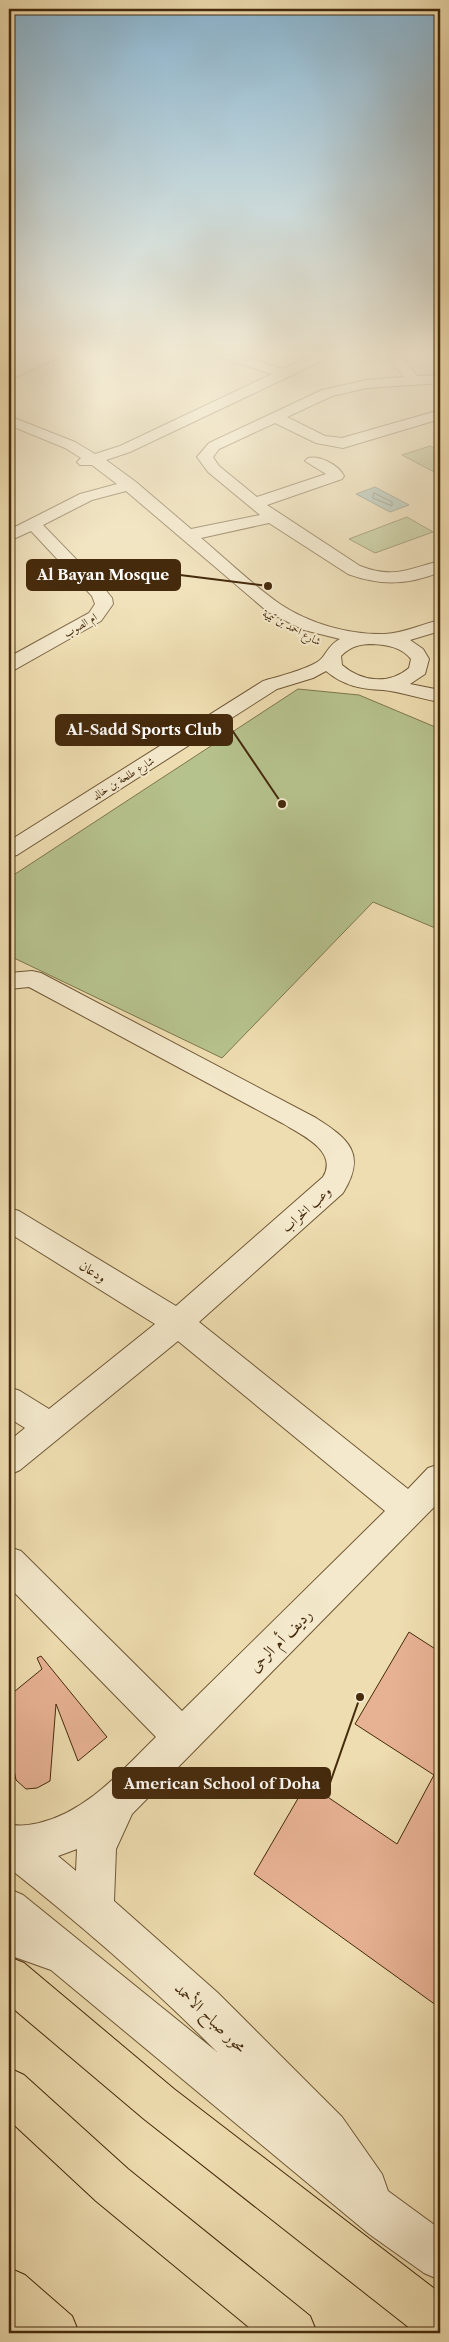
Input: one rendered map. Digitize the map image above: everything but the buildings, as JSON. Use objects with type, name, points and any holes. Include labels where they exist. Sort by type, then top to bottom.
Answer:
[{"type":"main road","points":[[9,1978],[158,2104],[440,2322]]},
{"type":"main road","points":[[9,2090],[124,2194],[199,2258],[293,2333]]},
{"type":"main road","points":[[9,2291],[55,2333]]},
{"type":"street","name":"شارع احمد بن تيمية","points":[[85,458],[91,461]]},
{"type":"street","name":"شارع احمد بن تيمية","points":[[87,458],[187,535],[263,601],[286,615],[310,626],[360,639]]},
{"type":"street","points":[[91,461],[99,458]]},
{"type":"street","points":[[206,458],[213,469],[276,520],[338,562],[367,576],[400,580],[440,566]]},
{"type":"street","points":[[256,504],[336,476],[313,461]]},
{"type":"street","points":[[9,536],[86,497],[124,487]]},
{"type":"street","name":"شارع احمد بن تيمية","points":[[124,487],[251,604],[277,620],[320,641],[332,658],[333,667],[345,677],[374,684]]},
{"type":"street","points":[[187,535],[231,532],[276,520]]},
{"type":"street","name":"ام الصوب","points":[[9,665],[95,617],[104,604],[103,598],[98,592],[33,524]]},
{"type":"street","points":[[202,548],[231,532]]},
{"type":"street","points":[[360,639],[386,639],[419,633],[440,625]]},
{"type":"street","points":[[374,684],[405,680],[440,636]]},
{"type":"street","name":"شارع طلحة بن خالد","points":[[9,850],[270,685],[312,671],[332,658],[342,645],[360,639]]},
{"type":"street","points":[[386,639],[399,642],[440,683]]},
{"type":"street","name":"شارع طلحة بن خالد","points":[[290,678],[374,684]]},
{"type":"street","points":[[374,684],[440,696]]},
{"type":"street","name":"وعب الخراب","points":[[9,981],[32,979],[284,1113],[327,1139],[337,1150],[342,1162],[341,1174],[333,1185],[178,1323],[9,1460]]},
{"type":"street","name":"ودعان","points":[[9,1219],[178,1323],[409,1510]]},
{"type":"street","points":[[9,1401],[51,1427]]},
{"type":"street","name":"رديف أم الرحى","points":[[12,1845],[48,1840],[73,1830],[89,1823],[119,1800],[440,1479]]},
{"type":"street","points":[[9,1563],[182,1737]]},
{"type":"street","name":"رديف أم الرحى","points":[[94,1910],[97,1848],[119,1800]]},
{"type":"street","name":"محور صباح الأحمد","points":[[12,1845],[94,1910],[203,2008],[326,2133],[385,2218]]},
{"type":"street","name":"محور صباح الأحمد","points":[[9,1909],[69,1956],[385,2218],[440,2257]]},
{"type":"street","points":[[9,1935],[69,1956]]},
{"type":"green space","points":[[408,458],[440,458],[440,475]]},
{"type":"green space","points":[[407,517],[433,532],[375,553],[349,539]]},
{"type":"green space","points":[[298,689],[359,695],[440,729],[440,930],[373,902],[222,1058],[14,958],[9,961],[9,878]]},
{"type":"water","points":[[375,487],[409,505],[390,512],[356,494]]},
{"type":"place","name":"Al Bayan Mosque","points":[[268,586]]},
{"type":"place","name":"Al-Sadd Sports Club","points":[[282,804]]},
{"type":"place","name":"American School of Doha","points":[[360,1697]]}]
